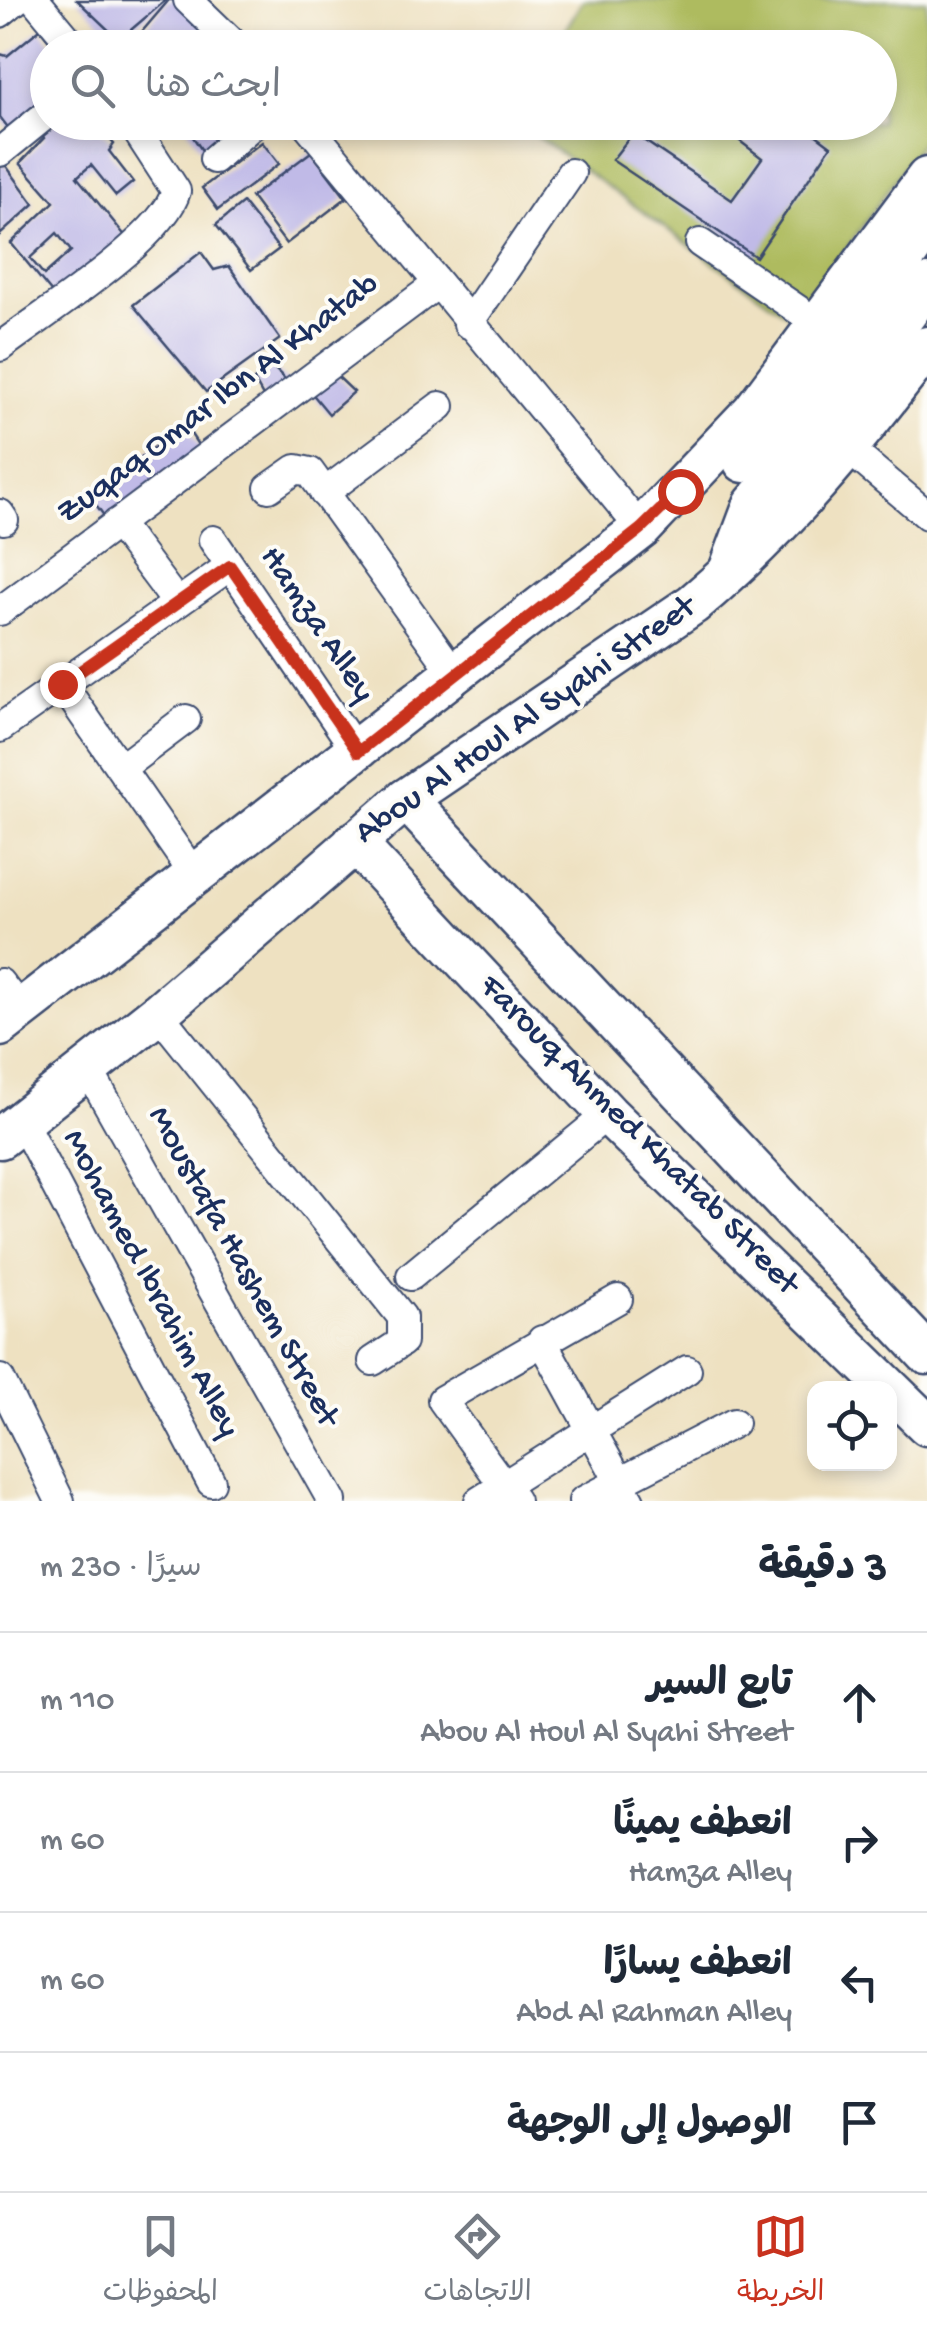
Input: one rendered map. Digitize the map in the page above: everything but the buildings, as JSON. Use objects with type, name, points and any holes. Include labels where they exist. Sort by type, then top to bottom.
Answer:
[{"type":"main road","name":"Abou Al Houl Al Syahi Street","points":[[7,1006],[195,876],[641,529],[718,452],[927,178]]},
{"type":"main road","points":[[641,529],[686,510],[737,470],[790,411],[927,227]]},
{"type":"main road","points":[[728,575],[733,550],[754,504],[834,412],[927,284]]},
{"type":"main road","name":"Abou Al Houl Al Syahi Street","points":[[11,1130],[158,1013],[406,799],[693,604],[728,575],[850,450],[927,347]]},
{"type":"main road","name":"Farouq Ahmed Khatab Street","points":[[406,799],[927,1354]]},
{"type":"main road","name":"Farouq Ahmed Khatab Street","points":[[354,842],[608,1114],[927,1425]]},
{"type":"main road","points":[[423,915],[425,900],[444,876],[474,870]]},
{"type":"street","points":[[0,13],[16,0]]},
{"type":"street","points":[[35,0],[60,30]]},
{"type":"street","points":[[188,0],[219,30]]},
{"type":"street","points":[[4,142],[30,125]]},
{"type":"street","points":[[0,346],[120,256],[172,207],[176,191],[143,140]]},
{"type":"street","points":[[214,159],[236,140]]},
{"type":"street","points":[[319,140],[641,529]]},
{"type":"street","points":[[468,324],[572,173]]},
{"type":"street","points":[[700,244],[818,324]]},
{"type":"street","name":"Zuqaq Omar Ibn Al Khatab","points":[[0,611],[436,285]]},
{"type":"street","points":[[324,492],[440,406]]},
{"type":"street","points":[[850,450],[927,516]]},
{"type":"street","points":[[269,488],[290,472],[303,469],[324,492],[456,676]]},
{"type":"street","points":[[117,523],[177,603]]},
{"type":"street","name":"Hamza Alley","points":[[212,540],[358,752]]},
{"type":"street","points":[[0,728],[230,566]]},
{"type":"street","points":[[62,684],[195,876]]},
{"type":"street","points":[[120,768],[186,719]]},
{"type":"street","points":[[158,1013],[402,1316],[402,1342],[373,1361]]},
{"type":"street","name":"Moustafa Hashem Street","points":[[88,1069],[332,1501]]},
{"type":"street","points":[[411,1276],[608,1114]]},
{"type":"street","name":"Mohamed Ibrahim Alley","points":[[11,1130],[211,1482]]},
{"type":"street","points":[[618,1299],[442,1400],[499,1496],[589,1428],[687,1370]]},
{"type":"street","points":[[542,1340],[624,1491]]},
{"type":"street","points":[[0,1379],[60,1501]]},
{"type":"street","points":[[583,1501],[624,1491],[734,1423]]},
{"type":"green space","points":[[583,0],[927,0],[927,134],[796,321],[542,140],[897,140],[897,30],[565,30]]},
{"type":"route","points":[[62,684],[230,566],[358,752],[641,529],[680,491]]}]
